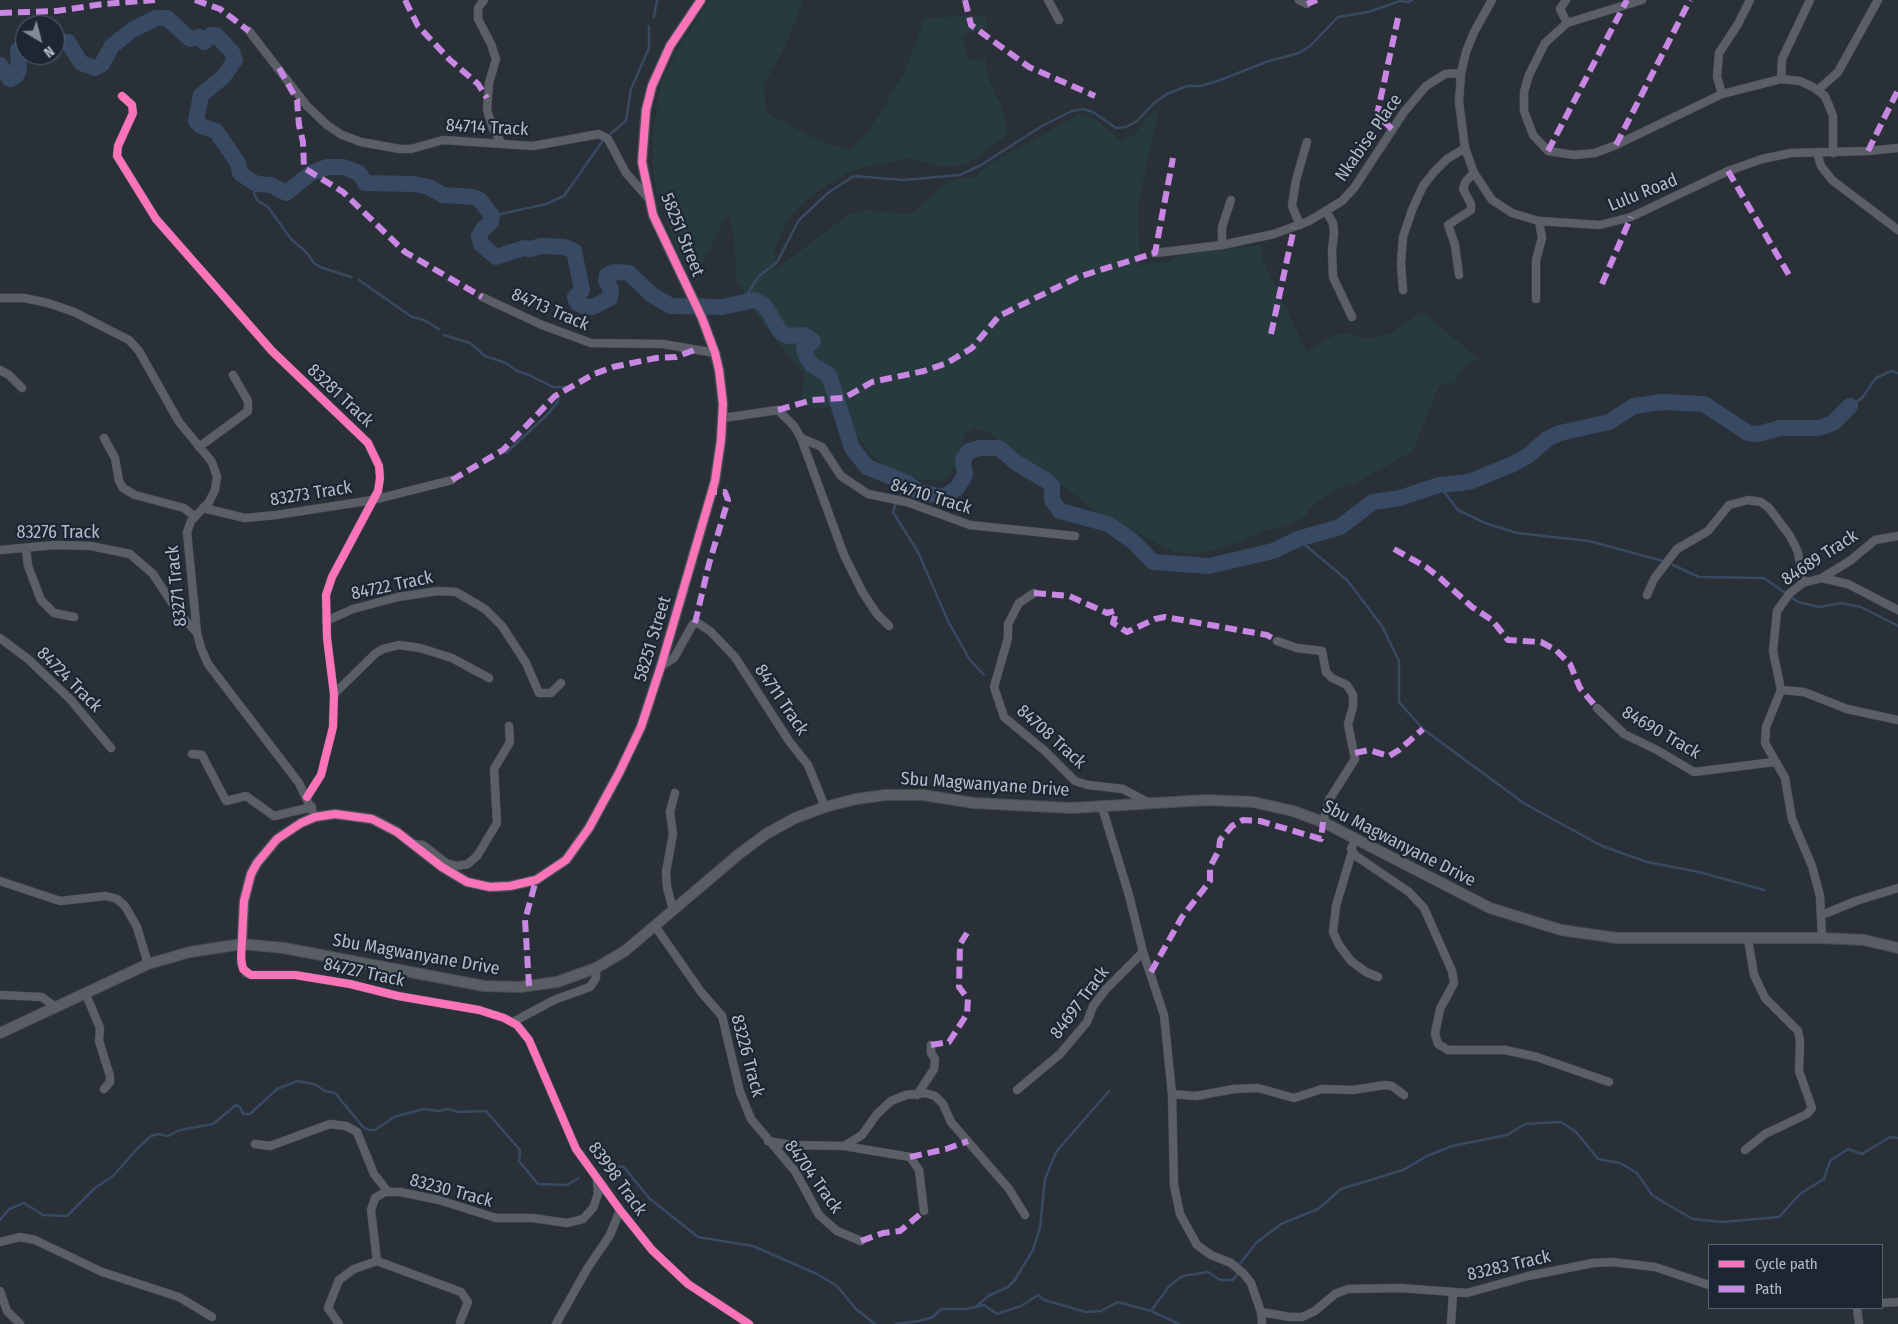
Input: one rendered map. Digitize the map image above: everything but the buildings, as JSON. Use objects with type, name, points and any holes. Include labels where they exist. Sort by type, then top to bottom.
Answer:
[{"type":"main road","name":"Sbu Magwanyane Drive","points":[[0,1033],[148,964],[190,952],[242,944],[284,948],[494,987],[545,984],[596,968],[625,951],[739,854],[766,834],[796,818],[825,807],[856,798],[900,794],[923,795],[974,803],[1047,807],[1102,807],[1207,800],[1252,802],[1293,811],[1323,822],[1490,908],[1542,926],[1617,938],[1822,938],[1864,940],[1898,948]]},
{"type":"street","points":[[484,0],[478,8],[478,19],[491,44],[496,59],[487,98],[489,120],[501,142]]},
{"type":"street","name":"58251 Street","points":[[242,944],[244,901],[251,874],[257,863],[277,838],[315,817],[344,814],[372,819],[386,824],[452,875],[479,886],[500,888],[527,883],[558,868],[581,842],[619,774],[640,728],[661,666],[715,481],[723,418],[721,385],[715,353],[702,318],[663,238],[649,199],[642,162],[646,110],[652,86],[670,46],[701,0]]},
{"type":"street","points":[[1048,0],[1059,20]]},
{"type":"street","name":"Lulu Road","points":[[1492,0],[1474,32],[1461,73],[1459,102],[1465,148],[1474,173],[1492,200],[1503,208],[1538,221],[1587,225],[1620,221],[1748,163],[1777,155],[1897,149]]},
{"type":"street","points":[[1566,0],[1560,10],[1567,23]]},
{"type":"street","points":[[1642,0],[1567,23],[1545,43],[1537,56],[1524,92],[1527,123],[1533,135],[1548,151],[1558,155],[1595,153],[1616,145],[1722,94],[1781,79],[1800,81],[1818,90],[1825,96],[1833,116],[1833,152]]},
{"type":"street","points":[[1722,94],[1717,77],[1719,53],[1738,24],[1750,0]]},
{"type":"street","points":[[1781,79],[1782,59],[1810,0]]},
{"type":"street","points":[[1818,90],[1838,72],[1878,0]]},
{"type":"street","name":"84714 Track","points":[[249,31],[311,111],[327,125],[361,142],[400,149],[411,149],[443,140],[501,142],[533,146],[599,134],[604,136],[626,173],[649,199]]},
{"type":"street","name":"Nkabise Place","points":[[1155,252],[1222,244],[1274,234],[1300,226],[1326,211],[1342,201],[1354,188],[1417,95],[1437,77],[1445,74],[1461,73]]},
{"type":"street","name":"83281 Track","points":[[122,96],[132,105],[133,113],[118,146],[118,156],[156,219],[272,351],[368,443],[376,456],[380,478],[373,500],[332,577],[326,595],[326,621],[334,694],[333,726],[326,760],[318,782],[307,797]]},
{"type":"street","points":[[1300,226],[1292,206],[1296,180],[1307,142]]},
{"type":"street","points":[[1403,290],[1401,263],[1403,237],[1412,210],[1423,186],[1434,172],[1447,159],[1465,148]]},
{"type":"street","points":[[1818,152],[1823,171],[1832,180],[1898,230]]},
{"type":"street","points":[[1459,275],[1455,246],[1448,225],[1471,210],[1463,189],[1464,183],[1474,173]]},
{"type":"street","points":[[1222,244],[1222,227],[1232,200]]},
{"type":"street","points":[[1326,211],[1333,223],[1332,252],[1334,277],[1352,317]]},
{"type":"street","points":[[1536,299],[1536,260],[1542,238],[1538,221]]},
{"type":"street","name":"84713 Track","points":[[482,297],[542,325],[591,343],[663,344],[715,353]]},
{"type":"street","points":[[0,298],[24,298],[74,312],[130,340],[139,351],[174,415],[212,462],[217,476],[213,496],[194,516],[184,508],[135,495],[123,488],[119,481],[115,458],[104,438]]},
{"type":"street","points":[[0,370],[9,375],[22,388]]},
{"type":"street","points":[[199,447],[248,411],[248,401],[233,376]]},
{"type":"street","points":[[723,418],[778,410],[802,438],[844,555],[863,592],[877,614],[889,626]]},
{"type":"street","name":"84710 Track","points":[[802,438],[822,447],[841,476],[868,494],[907,502],[970,525],[1075,536]]},
{"type":"street","name":"83273 Track","points":[[203,508],[245,518],[373,500],[452,480]]},
{"type":"street","points":[[1647,595],[1654,579],[1677,549],[1708,531],[1729,505],[1748,500],[1761,502],[1769,508],[1790,536],[1798,552],[1803,584]]},
{"type":"street","name":"83271 Track","points":[[194,516],[188,526],[186,543],[197,633],[208,664],[290,770],[307,797],[315,817]]},
{"type":"street","name":"84689 Track","points":[[1781,690],[1773,651],[1777,611],[1790,593],[1803,584],[1822,578],[1851,560],[1875,540],[1898,536]]},
{"type":"street","name":"83276 Track","points":[[0,550],[55,545],[91,546],[130,554],[153,574],[178,612],[197,633]]},
{"type":"street","points":[[26,548],[28,566],[41,600],[54,613],[74,617]]},
{"type":"street","points":[[1822,578],[1848,584],[1898,610]]},
{"type":"street","name":"84722 Track","points":[[326,621],[353,609],[398,598],[438,591],[456,592],[485,609],[502,626],[526,663],[540,693],[551,693],[562,683]]},
{"type":"street","name":"84708 Track","points":[[1034,593],[1019,603],[1008,624],[1008,638],[994,687],[1004,717],[1045,751],[1075,781],[1088,785],[1123,788],[1151,804]]},
{"type":"street","name":"84711 Track","points":[[661,666],[674,658],[686,634],[695,623],[710,631],[735,657],[789,741],[811,769],[825,807]]},
{"type":"street","name":"84724 Track","points":[[0,638],[28,659],[70,699],[111,748]]},
{"type":"street","points":[[1277,641],[1297,648],[1320,650],[1324,657],[1323,666],[1326,672],[1332,678],[1347,685],[1353,695],[1353,707],[1348,724],[1355,753],[1353,765],[1329,800],[1323,822]]},
{"type":"street","points":[[334,694],[376,653],[399,645],[420,648],[452,658],[489,678]]},
{"type":"street","points":[[1822,938],[1822,915],[1812,866],[1792,819],[1786,778],[1774,762],[1765,742],[1764,734],[1781,690],[1804,692],[1846,709],[1898,720]]},
{"type":"street","name":"84690 Track","points":[[1597,708],[1624,734],[1657,750],[1694,772],[1774,762]]},
{"type":"street","points":[[413,844],[423,845],[446,862],[458,866],[468,864],[477,856],[497,823],[494,769],[510,742],[509,726]]},
{"type":"street","points":[[192,754],[202,755],[226,800],[246,796],[274,816],[312,807]]},
{"type":"street","points":[[673,910],[667,887],[666,872],[673,834],[670,812],[675,793]]},
{"type":"street","points":[[1102,807],[1129,895],[1143,952],[1164,1016],[1172,1094],[1174,1185],[1180,1214],[1197,1245],[1211,1255],[1231,1263],[1251,1283],[1261,1312],[1262,1324]]},
{"type":"street","points":[[1356,838],[1351,845],[1352,852],[1336,906],[1333,932],[1339,945],[1352,961],[1366,972],[1378,977]]},
{"type":"street","points":[[1352,852],[1409,892],[1424,908],[1454,981],[1440,1009],[1435,1034],[1438,1044],[1448,1050],[1505,1050],[1538,1057],[1609,1082]]},
{"type":"street","points":[[0,881],[60,900],[106,896],[117,899],[125,906],[137,927],[148,964]]},
{"type":"street","points":[[1822,915],[1856,901],[1898,888]]},
{"type":"street","name":"83226 Track","points":[[654,926],[701,992],[722,1016],[743,1104],[756,1126],[768,1140]]},
{"type":"street","points":[[1745,1150],[1765,1134],[1807,1114],[1812,1108],[1800,1071],[1798,1031],[1765,998],[1754,975],[1748,939]]},
{"type":"street","name":"84727 Track","points":[[242,944],[241,964],[246,973],[251,975],[307,977],[479,1010],[504,1018]]},
{"type":"street","name":"84697 Track","points":[[1017,1090],[1060,1054],[1087,1022],[1093,1006],[1106,989],[1143,952]]},
{"type":"street","points":[[513,1022],[554,1000],[590,987],[594,983],[596,968]]},
{"type":"street","points":[[85,992],[100,1028],[99,1041],[110,1076],[110,1082],[104,1089]]},
{"type":"street","points":[[0,995],[42,997],[55,1007]]},
{"type":"street","name":"83998 Track","points":[[504,1018],[513,1022],[528,1040],[576,1149],[597,1181],[620,1210],[671,1269],[716,1304],[749,1324]]},
{"type":"street","points":[[917,1095],[934,1069],[935,1059],[931,1053],[932,1045]]},
{"type":"street","points":[[1172,1094],[1196,1096],[1234,1089],[1258,1088],[1294,1098],[1322,1089],[1352,1090],[1385,1084],[1392,1086],[1404,1095]]},
{"type":"street","points":[[844,1146],[862,1135],[884,1106],[906,1095],[925,1093],[939,1099],[951,1122],[1009,1189],[1025,1215]]},
{"type":"street","points":[[255,1144],[270,1146],[330,1124],[346,1126],[357,1132],[374,1174],[388,1192]]},
{"type":"street","points":[[768,1140],[787,1145],[844,1146],[910,1157],[919,1170],[924,1211]]},
{"type":"street","name":"84704 Track","points":[[768,1140],[795,1171],[819,1215],[837,1231],[861,1241]]},
{"type":"street","name":"83230 Track","points":[[377,1261],[371,1205],[379,1194],[388,1192],[422,1196],[501,1218],[532,1218],[558,1223],[576,1221],[583,1218],[593,1208],[598,1194],[597,1181]]},
{"type":"street","points":[[556,1324],[587,1269],[610,1235],[620,1210]]},
{"type":"street","points":[[0,1242],[20,1237],[35,1240],[102,1272],[180,1297],[212,1317]]},
{"type":"street","points":[[339,1324],[328,1308],[337,1284],[348,1272],[377,1261],[462,1292],[468,1302],[460,1322]]},
{"type":"street","name":"83283 Track","points":[[1261,1312],[1302,1317],[1315,1311],[1341,1291],[1354,1288],[1400,1288],[1467,1293],[1528,1276],[1593,1263],[1612,1262],[1655,1267],[1708,1285]]},
{"type":"street","points":[[0,1291],[7,1311],[20,1324]]},
{"type":"street","points":[[1451,1324],[1453,1293]]},
{"type":"street","points":[[1883,1303],[1898,1302]]},
{"type":"street","points":[[1857,1309],[1859,1324]]},
{"type":"green space","points":[[710,0],[803,0],[786,45],[763,87],[767,113],[811,137],[850,151],[871,127],[904,73],[925,18],[986,15],[988,29],[963,35],[967,60],[986,59],[987,76],[1001,105],[1008,134],[968,164],[945,167],[910,158],[851,171],[833,181],[807,199],[787,220],[775,250],[775,270],[849,214],[864,210],[911,214],[949,180],[975,177],[990,164],[1080,114],[1096,119],[1121,141],[1136,133],[1147,116],[1159,110],[1138,204],[1140,266],[1170,261],[1180,255],[1261,245],[1263,261],[1307,352],[1333,336],[1347,333],[1368,339],[1390,334],[1422,312],[1478,358],[1461,370],[1455,382],[1439,386],[1413,451],[1354,484],[1344,486],[1312,505],[1306,516],[1280,528],[1262,530],[1243,541],[1200,553],[1176,553],[1141,535],[1112,525],[1065,487],[1026,464],[990,433],[975,428],[965,433],[958,463],[944,481],[919,480],[883,466],[872,456],[855,432],[848,406],[810,408],[801,396],[805,376],[759,318],[737,282],[733,230],[728,213],[699,269],[692,273],[687,271],[675,246],[656,189],[653,171],[653,133],[662,81],[679,47]]},
{"type":"waterway","points":[[654,17],[657,0]]},
{"type":"waterway","points":[[741,304],[759,276],[777,262],[799,220],[829,192],[854,176],[903,180],[960,175],[981,165],[1042,126],[1072,111],[1083,109],[1093,112],[1116,128],[1126,127],[1137,121],[1153,104],[1167,94],[1187,86],[1201,86],[1218,81],[1266,62],[1299,53],[1310,46],[1338,17],[1368,12],[1400,1],[1409,2],[1412,0]]},
{"type":"waterway","points":[[65,42],[68,42],[81,63],[95,68],[102,64],[112,46],[132,30],[156,18],[167,18],[190,39],[199,37],[204,42],[211,35],[216,35],[232,52],[235,60],[223,77],[201,95],[196,121],[201,126],[216,131],[238,163],[240,173],[256,184],[271,185],[286,193],[311,173],[327,167],[343,167],[359,173],[365,183],[414,184],[429,187],[443,195],[473,197],[480,200],[492,216],[491,222],[483,229],[479,236],[481,244],[496,257],[524,248],[531,249],[541,246],[564,247],[574,251],[582,290],[575,297],[577,303],[583,306],[593,307],[610,298],[611,289],[606,281],[607,275],[615,272],[629,273],[652,295],[671,306],[722,307],[755,300],[765,306],[781,333],[788,336],[804,335],[813,341],[804,349],[807,358],[812,365],[829,375],[852,448],[867,467],[907,483],[919,492],[944,497],[957,488],[965,475],[963,460],[969,451],[980,448],[999,448],[1015,462],[1052,486],[1052,500],[1060,511],[1108,524],[1135,543],[1153,562],[1209,566],[1273,551],[1298,539],[1340,527],[1373,502],[1400,498],[1439,485],[1469,482],[1513,464],[1529,455],[1547,439],[1560,433],[1609,422],[1634,406],[1662,402],[1704,404],[1748,433],[1758,434],[1780,428],[1819,428],[1833,423],[1850,406]]},
{"type":"waterway","points":[[610,134],[626,121],[631,89],[649,48],[649,26]]},
{"type":"waterway","points":[[0,65],[10,79],[16,76],[19,65]]},
{"type":"waterway","points":[[492,216],[546,204],[564,196],[604,139]]},
{"type":"waterway","points":[[256,184],[254,194],[258,201],[268,207],[291,239],[306,252],[314,263],[320,267],[351,277]]},
{"type":"waterway","points":[[359,280],[412,317],[424,320],[439,329]]},
{"type":"waterway","points":[[444,335],[470,343],[485,356],[506,363],[517,371],[553,387],[568,387]]},
{"type":"waterway","points":[[1850,406],[1862,398],[1876,378],[1891,371],[1898,373]]},
{"type":"waterway","points":[[506,453],[549,413],[558,401],[558,396]]},
{"type":"waterway","points":[[900,497],[907,483]]},
{"type":"waterway","points":[[1439,485],[1458,510],[1485,523],[1517,533],[1589,541],[1663,561]]},
{"type":"waterway","points":[[896,503],[893,512],[918,552],[948,621],[970,660],[984,675]]},
{"type":"waterway","points":[[1298,539],[1347,580],[1382,626],[1399,661],[1399,702],[1423,729],[1525,804],[1602,846],[1647,862],[1699,872],[1764,890]]},
{"type":"waterway","points":[[1673,565],[1699,577],[1764,578],[1798,602],[1820,607],[1841,603],[1861,607],[1898,626]]},
{"type":"waterway","points":[[0,1220],[9,1209],[24,1203],[43,1215],[67,1216],[95,1188],[113,1176],[151,1136],[158,1134],[168,1136],[180,1130],[213,1124],[236,1105],[240,1107],[243,1114],[250,1114],[277,1089],[298,1081],[314,1084],[325,1091],[335,1093],[363,1127],[369,1130],[375,1130],[394,1117],[424,1109],[438,1111],[448,1109],[458,1112],[486,1111],[520,1150],[519,1161],[538,1184],[567,1185],[579,1178]]},
{"type":"waterway","points":[[977,1306],[988,1296],[1008,1287],[1014,1281],[1033,1250],[1040,1228],[1045,1179],[1056,1152],[1109,1091]]},
{"type":"waterway","points":[[1239,1265],[1256,1243],[1281,1224],[1318,1209],[1341,1189],[1403,1170],[1427,1156],[1452,1146],[1507,1135],[1525,1124],[1561,1122],[1576,1132],[1598,1159],[1620,1163],[1637,1173],[1652,1195],[1693,1219],[1723,1222],[1779,1217],[1800,1194],[1824,1179],[1830,1161],[1848,1149],[1862,1154],[1890,1137],[1898,1138]]},
{"type":"waterway","points":[[602,1165],[624,1167],[649,1198],[698,1237],[753,1246],[817,1274],[837,1286],[856,1309],[875,1324]]},
{"type":"waterway","points":[[896,1324],[933,1317],[941,1309],[966,1309],[984,1305],[997,1314],[1021,1306],[1038,1295],[1044,1300],[1086,1312],[1101,1311],[1118,1302],[1151,1311],[1170,1285],[1183,1276],[1208,1272],[1220,1280],[1233,1280],[1239,1272]]},
{"type":"waterway","points":[[1151,1311],[1179,1324]]},
{"type":"marked path","points":[[0,13],[57,11],[103,4],[155,0]]},
{"type":"marked path","points":[[195,0],[220,9],[249,31]]},
{"type":"marked path","points":[[405,0],[418,26],[450,60],[478,84],[487,98]]},
{"type":"marked path","points":[[965,0],[971,25],[1029,67],[1095,96]]},
{"type":"marked path","points":[[1307,4],[1317,0]]},
{"type":"marked path","points":[[1548,151],[1627,0]]},
{"type":"marked path","points":[[1616,145],[1690,0]]},
{"type":"marked path","points":[[1392,129],[1377,115],[1398,18]]},
{"type":"marked path","points":[[279,68],[297,100],[299,125],[303,142],[304,168],[343,192],[405,252],[482,297]]},
{"type":"marked path","points":[[1868,151],[1898,90]]},
{"type":"marked path","points":[[778,410],[812,400],[844,398],[872,382],[924,371],[947,363],[972,348],[999,316],[1078,277],[1155,253],[1173,158]]},
{"type":"marked path","points":[[1728,171],[1789,275]]},
{"type":"marked path","points":[[1602,284],[1631,217]]},
{"type":"marked path","points":[[1271,334],[1294,228]]},
{"type":"marked path","points":[[452,480],[503,450],[555,396],[594,374],[613,367],[656,358],[676,357],[697,349]]},
{"type":"marked path","points":[[695,623],[709,564],[728,500],[725,492],[712,492]]},
{"type":"marked path","points":[[1394,549],[1426,567],[1440,578],[1472,607],[1492,620],[1508,640],[1541,642],[1556,650],[1570,664],[1580,688],[1597,708]]},
{"type":"marked path","points":[[1034,593],[1069,596],[1107,613],[1114,611],[1116,613],[1113,623],[1127,632],[1155,619],[1165,617],[1267,635],[1277,641]]},
{"type":"marked path","points":[[1355,753],[1369,750],[1389,756],[1399,750],[1423,729]]},
{"type":"marked path","points":[[1151,972],[1182,917],[1210,881],[1210,867],[1219,850],[1220,840],[1232,826],[1243,820],[1260,821],[1321,839],[1323,822]]},
{"type":"marked path","points":[[529,986],[525,920],[536,880]]},
{"type":"marked path","points":[[931,1045],[949,1042],[967,1014],[968,999],[959,987],[960,944],[967,933]]},
{"type":"marked path","points":[[910,1157],[946,1149],[968,1141]]},
{"type":"marked path","points":[[861,1241],[883,1233],[900,1231],[924,1211]]},
{"type":"cycle path","points":[[701,0],[670,46],[652,86],[646,110],[642,162],[653,215],[702,318],[715,353],[723,404],[721,440],[715,481],[661,666],[641,727],[619,773],[589,828],[566,860],[536,880],[510,886],[490,887],[467,882],[442,867],[397,832],[372,819],[335,814],[315,817],[301,823],[277,839],[257,863],[251,874],[244,901],[241,958],[243,969],[251,975],[295,975],[350,984],[398,996],[479,1010],[504,1018],[517,1025],[529,1040],[576,1149],[620,1210],[652,1250],[688,1284],[749,1324]]},
{"type":"cycle path","points":[[122,96],[132,105],[133,113],[118,146],[117,156],[156,219],[272,351],[368,443],[379,466],[378,491],[332,577],[326,595],[327,638],[334,694],[333,727],[321,775],[307,797]]}]
